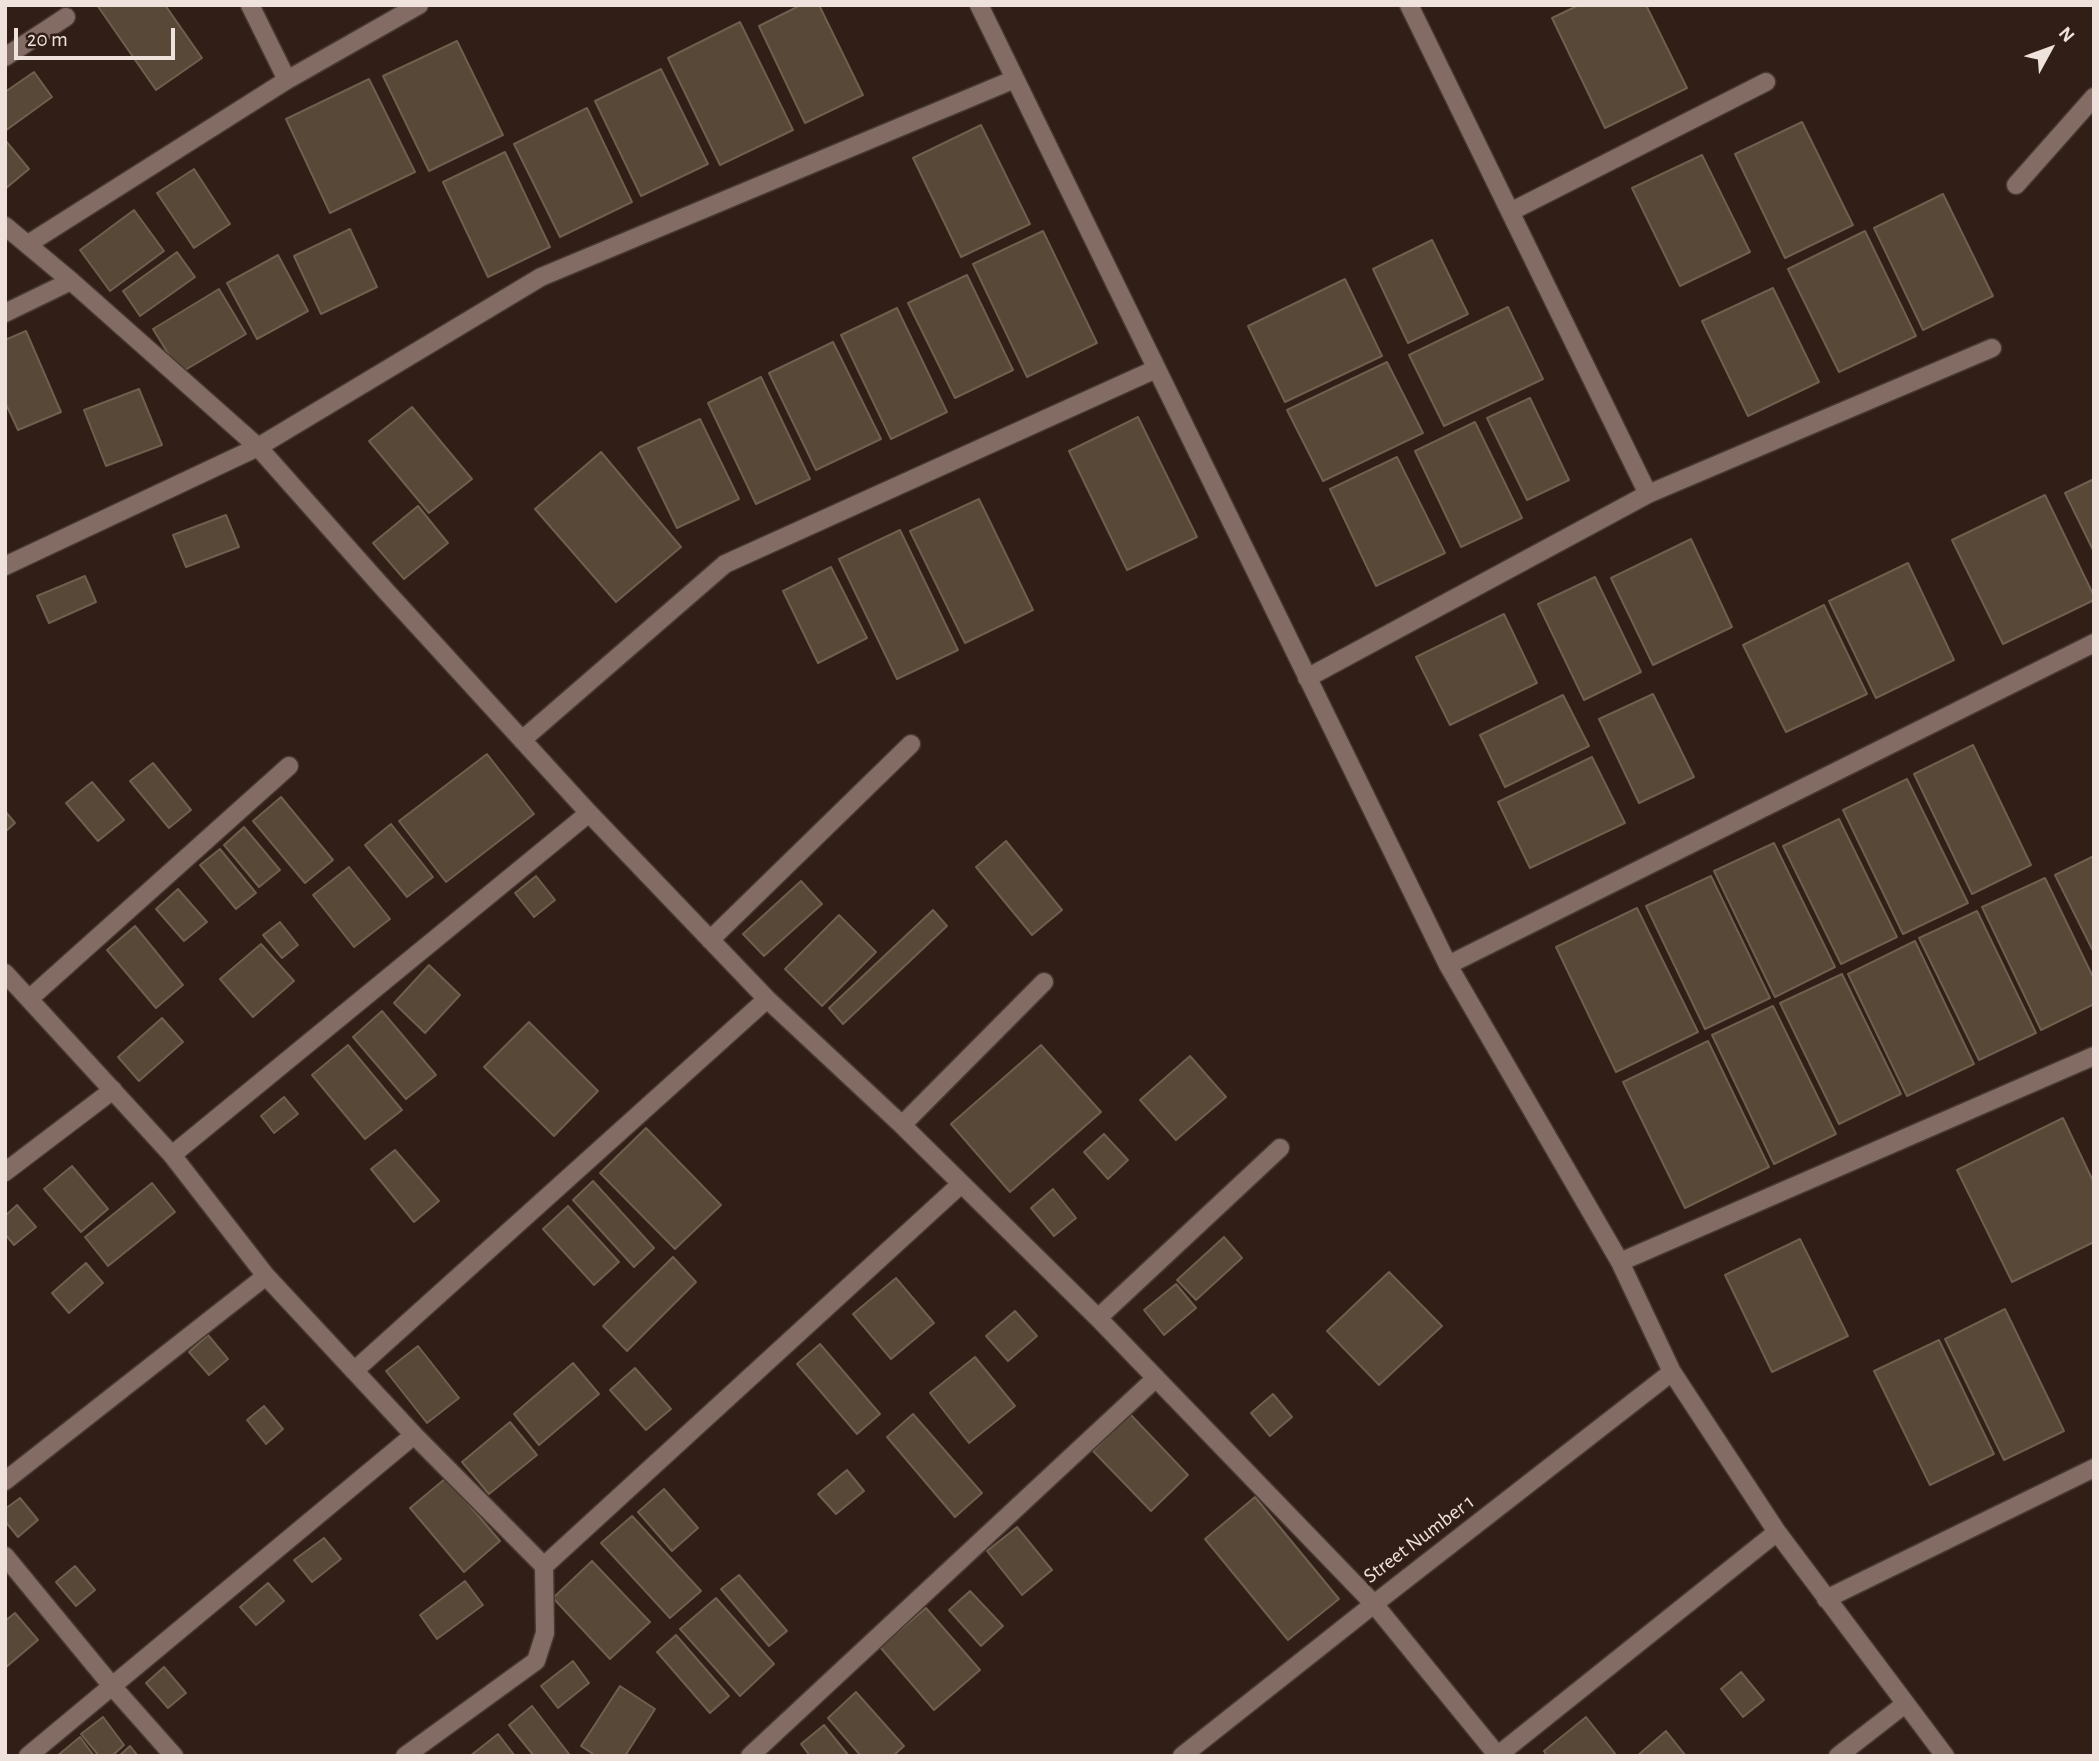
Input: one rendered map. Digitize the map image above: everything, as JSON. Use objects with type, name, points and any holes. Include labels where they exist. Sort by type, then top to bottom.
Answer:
[{"type":"street","points":[[250,5],[287,80]]},
{"type":"street","points":[[27,244],[287,80],[419,5]]},
{"type":"street","points":[[979,5],[1448,965],[1620,1262],[1672,1372],[1777,1532],[1945,1756]]},
{"type":"street","points":[[1409,5],[1648,494]]},
{"type":"street","points":[[5,57],[66,17]]},
{"type":"street","points":[[5,566],[258,447],[541,277],[1015,79]]},
{"type":"street","points":[[1510,212],[1766,82]]},
{"type":"street","points":[[2016,185],[2094,97]]},
{"type":"street","name":"Street Number 1","points":[[5,226],[258,447],[589,813],[710,940],[767,999],[902,1125],[1098,1318],[1374,1604],[1672,1372]]},
{"type":"street","points":[[5,313],[71,281]]},
{"type":"street","points":[[1307,678],[1648,494],[1992,348]]},
{"type":"street","points":[[523,740],[725,564],[1156,369]]},
{"type":"street","points":[[1448,965],[2094,643]]},
{"type":"street","points":[[710,940],[911,744]]},
{"type":"street","points":[[29,999],[289,766]]},
{"type":"street","points":[[172,1155],[589,813]]},
{"type":"street","points":[[5,974],[172,1155],[266,1276],[414,1435],[544,1566],[545,1633],[536,1661],[405,1756]]},
{"type":"street","points":[[902,1125],[1044,982]]},
{"type":"street","points":[[354,1371],[767,999]]},
{"type":"street","points":[[1620,1262],[2094,1056]]},
{"type":"street","points":[[5,1172],[113,1090]]},
{"type":"street","points":[[1098,1318],[1280,1148]]},
{"type":"street","points":[[544,1566],[961,1184]]},
{"type":"street","points":[[5,1481],[266,1276]]},
{"type":"street","points":[[750,1756],[1156,1378]]},
{"type":"street","points":[[28,1756],[414,1435]]},
{"type":"street","points":[[1826,1599],[2094,1468]]},
{"type":"street","points":[[1182,1756],[1374,1604],[1497,1756],[1777,1532]]},
{"type":"street","points":[[5,1556],[112,1686],[174,1756]]},
{"type":"street","points":[[1838,1756],[1905,1704]]},
{"type":"building","points":[[97,5],[165,5],[202,58],[156,90]]},
{"type":"building","points":[[801,5],[819,5],[863,95],[805,123],[759,26]]},
{"type":"building","points":[[1579,5],[1646,5],[1687,88],[1605,128],[1552,18]]},
{"type":"building","points":[[740,22],[793,130],[720,165],[668,58]]},
{"type":"building","points":[[457,41],[503,135],[429,171],[383,76]]},
{"type":"building","points":[[661,69],[708,164],[641,196],[595,101]]},
{"type":"building","points":[[34,72],[52,97],[5,131],[5,92]]},
{"type":"building","points":[[369,79],[415,172],[330,213],[286,119]]},
{"type":"building","points":[[587,108],[632,202],[560,237],[514,144]]},
{"type":"building","points":[[1802,122],[1853,225],[1785,258],[1735,154]]},
{"type":"building","points":[[981,125],[1030,224],[961,257],[913,158]]},
{"type":"building","points":[[5,140],[29,169],[5,189]]},
{"type":"building","points":[[505,152],[550,247],[488,277],[443,182]]},
{"type":"building","points":[[1702,155],[1750,252],[1680,286],[1632,188]]},
{"type":"building","points":[[194,169],[230,224],[194,248],[157,193]]},
{"type":"building","points":[[1943,194],[1993,296],[1923,330],[1874,228]]},
{"type":"building","points":[[134,210],[164,251],[110,291],[80,250]]},
{"type":"building","points":[[350,229],[377,287],[321,314],[294,256]]},
{"type":"building","points":[[1043,231],[1097,343],[1027,377],[973,264]]},
{"type":"building","points":[[1865,231],[1916,336],[1839,372],[1788,269]]},
{"type":"building","points":[[1432,240],[1468,314],[1408,343],[1373,269]]},
{"type":"building","points":[[177,252],[195,277],[140,316],[123,291]]},
{"type":"building","points":[[278,255],[308,311],[257,339],[227,283]]},
{"type":"building","points":[[967,275],[1013,370],[955,398],[908,303]]},
{"type":"building","points":[[1345,279],[1382,356],[1285,402],[1248,326]]},
{"type":"building","points":[[1773,288],[1819,382],[1748,416],[1702,321]]},
{"type":"building","points":[[219,289],[246,334],[180,373],[153,329]]},
{"type":"building","points":[[1508,307],[1543,379],[1444,426],[1409,355]]},
{"type":"building","points":[[897,308],[947,412],[891,439],[841,335]]},
{"type":"building","points":[[26,331],[61,412],[18,430],[5,402],[5,340]]},
{"type":"building","points":[[833,342],[881,439],[816,470],[769,373]]},
{"type":"building","points":[[1387,362],[1423,433],[1323,481],[1287,410]]},
{"type":"building","points":[[761,377],[810,479],[756,504],[708,403]]},
{"type":"building","points":[[139,389],[162,445],[106,466],[84,410]]},
{"type":"building","points":[[1530,398],[1569,480],[1527,500],[1487,418]]},
{"type":"building","points":[[412,407],[472,479],[429,513],[369,441]]},
{"type":"building","points":[[1138,417],[1197,537],[1127,570],[1069,451]]},
{"type":"building","points":[[700,419],[739,499],[677,528],[638,448]]},
{"type":"building","points":[[1475,422],[1522,518],[1461,547],[1415,451]]},
{"type":"building","points":[[601,452],[681,547],[616,602],[535,509]]},
{"type":"building","points":[[1397,457],[1445,553],[1376,586],[1330,489]]},
{"type":"building","points":[[2094,479],[2094,552],[2065,493]]},
{"type":"building","points":[[2045,495],[2094,600],[2003,644],[1952,540]]},
{"type":"building","points":[[979,499],[1033,610],[965,643],[910,531]]},
{"type":"building","points":[[418,506],[448,543],[404,579],[373,543]]},
{"type":"building","points":[[226,515],[239,547],[186,567],[173,535]]},
{"type":"building","points":[[900,530],[958,650],[897,679],[839,559]]},
{"type":"building","points":[[1691,539],[1732,627],[1653,665],[1611,578]]},
{"type":"building","points":[[1908,563],[1954,660],[1876,698],[1829,601]]},
{"type":"building","points":[[831,567],[867,638],[818,663],[783,591]]},
{"type":"building","points":[[85,576],[96,602],[49,623],[37,596]]},
{"type":"building","points":[[1595,577],[1641,672],[1584,700],[1538,604]]},
{"type":"building","points":[[1824,605],[1867,694],[1786,732],[1743,645]]},
{"type":"building","points":[[1504,614],[1537,683],[1450,725],[1416,657]]},
{"type":"building","points":[[1653,694],[1694,777],[1639,803],[1599,719]]},
{"type":"building","points":[[1563,695],[1589,746],[1505,787],[1480,735]]},
{"type":"building","points":[[1973,745],[2031,865],[1972,894],[1914,774]]},
{"type":"building","points":[[487,754],[534,814],[446,882],[399,821]]},
{"type":"building","points":[[1592,757],[1625,823],[1530,868],[1498,802]]},
{"type":"building","points":[[153,763],[191,810],[169,828],[130,781]]},
{"type":"building","points":[[1907,779],[1968,903],[1903,934],[1843,810]]},
{"type":"building","points":[[92,782],[124,820],[98,841],[66,803]]},
{"type":"building","points":[[281,797],[333,860],[305,883],[253,821]]},
{"type":"building","points":[[5,811],[15,823],[5,832]]},
{"type":"building","points":[[1839,819],[1897,937],[1841,964],[1783,846]]},
{"type":"building","points":[[391,824],[433,877],[407,897],[365,845]]},
{"type":"building","points":[[244,827],[280,870],[259,887],[224,845]]},
{"type":"building","points":[[1006,841],[1062,910],[1032,935],[976,867]]},
{"type":"building","points":[[1774,843],[1835,967],[1775,997],[1714,871]]},
{"type":"building","points":[[220,849],[256,893],[236,909],[200,865]]},
{"type":"building","points":[[2094,856],[2094,953],[2055,875]]},
{"type":"building","points":[[349,867],[390,919],[354,947],[313,895]]},
{"type":"building","points":[[536,876],[555,900],[534,917],[515,893]]},
{"type":"building","points":[[1711,876],[1770,998],[1705,1029],[1646,906]]},
{"type":"building","points":[[2045,878],[2094,979],[2094,1004],[2041,1030],[1982,907]]},
{"type":"building","points":[[801,881],[822,904],[764,956],[743,934]]},
{"type":"building","points":[[178,889],[207,922],[184,941],[156,909]]},
{"type":"building","points":[[1637,908],[1698,1032],[1616,1072],[1556,947]]},
{"type":"building","points":[[933,910],[947,926],[843,1024],[829,1008]]},
{"type":"building","points":[[1977,911],[2036,1033],[1979,1060],[1919,938]]},
{"type":"building","points":[[839,915],[876,952],[822,1006],[785,969]]},
{"type":"building","points":[[280,922],[298,945],[282,958],[263,935]]},
{"type":"building","points":[[135,926],[183,985],[156,1008],[107,950]]},
{"type":"building","points":[[1915,941],[1974,1064],[1907,1096],[1848,974]]},
{"type":"building","points":[[261,944],[294,981],[253,1017],[220,979]]},
{"type":"building","points":[[429,965],[460,995],[425,1033],[394,1003]]},
{"type":"building","points":[[1842,974],[1901,1094],[1839,1124],[1780,1003]]},
{"type":"building","points":[[1773,1006],[1836,1134],[1774,1164],[1712,1035]]},
{"type":"building","points":[[382,1011],[436,1075],[406,1099],[353,1037]]},
{"type":"building","points":[[162,1018],[183,1042],[139,1081],[118,1057]]},
{"type":"building","points":[[529,1022],[598,1091],[554,1136],[484,1067]]},
{"type":"building","points":[[1708,1041],[1769,1167],[1685,1208],[1623,1082]]},
{"type":"building","points":[[348,1045],[402,1110],[365,1139],[312,1075]]},
{"type":"building","points":[[1041,1045],[1101,1112],[1010,1192],[951,1124]]},
{"type":"building","points":[[1190,1056],[1226,1097],[1176,1140],[1140,1100]]},
{"type":"building","points":[[284,1097],[298,1114],[274,1133],[261,1116]]},
{"type":"building","points":[[2063,1118],[2094,1183],[2094,1242],[2012,1282],[1957,1170]]},
{"type":"building","points":[[646,1128],[721,1205],[675,1249],[600,1173]]},
{"type":"building","points":[[1104,1134],[1128,1160],[1108,1179],[1084,1152]]},
{"type":"building","points":[[395,1150],[439,1201],[414,1222],[371,1169]]},
{"type":"building","points":[[72,1166],[108,1209],[81,1232],[44,1189]]},
{"type":"building","points":[[593,1181],[654,1248],[634,1267],[573,1200]]},
{"type":"building","points":[[152,1183],[175,1212],[108,1266],[85,1237]]},
{"type":"building","points":[[1053,1189],[1076,1218],[1054,1236],[1031,1208]]},
{"type":"building","points":[[17,1205],[36,1227],[14,1245],[5,1234],[5,1216]]},
{"type":"building","points":[[568,1206],[619,1262],[594,1285],[543,1229]]},
{"type":"building","points":[[1224,1237],[1242,1258],[1196,1300],[1177,1280]]},
{"type":"building","points":[[1800,1239],[1848,1336],[1772,1372],[1725,1275]]},
{"type":"building","points":[[673,1257],[696,1282],[627,1351],[603,1326]]},
{"type":"building","points":[[86,1263],[103,1283],[69,1313],[52,1293]]},
{"type":"building","points":[[1389,1272],[1442,1326],[1379,1385],[1327,1331]]},
{"type":"building","points":[[896,1278],[934,1323],[891,1359],[853,1314]]},
{"type":"building","points":[[1176,1284],[1196,1308],[1164,1335],[1144,1310]]},
{"type":"building","points":[[2005,1309],[2064,1431],[2004,1460],[1945,1339]]},
{"type":"building","points":[[1015,1311],[1037,1336],[1008,1361],[986,1336]]},
{"type":"building","points":[[208,1335],[228,1359],[209,1375],[189,1352]]},
{"type":"building","points":[[1939,1340],[1994,1454],[1930,1485],[1874,1371]]},
{"type":"building","points":[[820,1344],[880,1414],[857,1434],[797,1364]]},
{"type":"building","points":[[418,1346],[459,1398],[427,1423],[386,1371]]},
{"type":"building","points":[[975,1357],[1015,1406],[969,1443],[930,1393]]},
{"type":"building","points":[[573,1363],[599,1394],[539,1445],[514,1414]]},
{"type":"building","points":[[635,1368],[671,1409],[646,1430],[610,1390]]},
{"type":"building","points":[[1273,1394],[1292,1417],[1270,1436],[1251,1413]]},
{"type":"building","points":[[264,1406],[283,1429],[266,1444],[247,1420]]},
{"type":"building","points":[[913,1414],[982,1493],[955,1517],[887,1437]]},
{"type":"building","points":[[1130,1414],[1188,1475],[1151,1511],[1093,1451]]},
{"type":"building","points":[[510,1422],[537,1455],[489,1494],[462,1462]]},
{"type":"building","points":[[847,1470],[864,1491],[836,1514],[818,1494]]},
{"type":"building","points":[[446,1478],[500,1541],[464,1572],[410,1508]]},
{"type":"building","points":[[664,1489],[698,1528],[672,1551],[638,1512]]},
{"type":"building","points":[[1255,1497],[1339,1599],[1288,1640],[1205,1539]]},
{"type":"building","points":[[20,1498],[38,1520],[18,1537],[5,1521],[5,1509]]},
{"type":"building","points":[[632,1516],[701,1591],[670,1618],[601,1543]]},
{"type":"building","points":[[1017,1527],[1052,1570],[1022,1595],[987,1551]]},
{"type":"building","points":[[324,1538],[341,1559],[312,1582],[294,1560]]},
{"type":"building","points":[[592,1561],[650,1622],[610,1659],[553,1598]]},
{"type":"building","points":[[75,1566],[95,1590],[76,1606],[56,1582]]},
{"type":"building","points":[[739,1575],[787,1631],[769,1646],[721,1589]]},
{"type":"building","points":[[465,1581],[483,1605],[437,1639],[420,1615]]},
{"type":"building","points":[[268,1583],[284,1601],[256,1625],[240,1607]]},
{"type":"building","points":[[970,1591],[1003,1626],[981,1646],[949,1610]]},
{"type":"building","points":[[716,1598],[774,1664],[740,1696],[680,1629]]},
{"type":"building","points":[[926,1608],[980,1670],[934,1710],[880,1647]]},
{"type":"building","points":[[15,1613],[38,1640],[5,1668],[5,1621]]},
{"type":"building","points":[[676,1635],[729,1696],[710,1713],[657,1652]]},
{"type":"building","points":[[573,1661],[589,1683],[558,1708],[541,1686]]},
{"type":"building","points":[[164,1667],[186,1693],[168,1708],[146,1683]]},
{"type":"building","points":[[1741,1672],[1764,1700],[1743,1717],[1721,1689]]},
{"type":"building","points":[[620,1686],[655,1709],[625,1756],[596,1756],[581,1746]]},
{"type":"building","points":[[856,1692],[904,1746],[893,1756],[861,1756],[828,1718]]},
{"type":"building","points":[[532,1706],[569,1754],[567,1756],[534,1756],[509,1725]]},
{"type":"building","points":[[103,1717],[124,1745],[112,1756],[99,1756],[81,1734]]},
{"type":"building","points":[[1586,1717],[1617,1756],[1547,1756],[1544,1751]]},
{"type":"building","points":[[824,1725],[849,1756],[810,1756],[801,1744]]},
{"type":"building","points":[[1666,1731],[1686,1756],[1637,1756]]},
{"type":"building","points":[[498,1734],[515,1756],[470,1756]]},
{"type":"building","points":[[80,1737],[94,1756],[57,1756]]},
{"type":"building","points":[[130,1746],[138,1756],[119,1756]]}]
